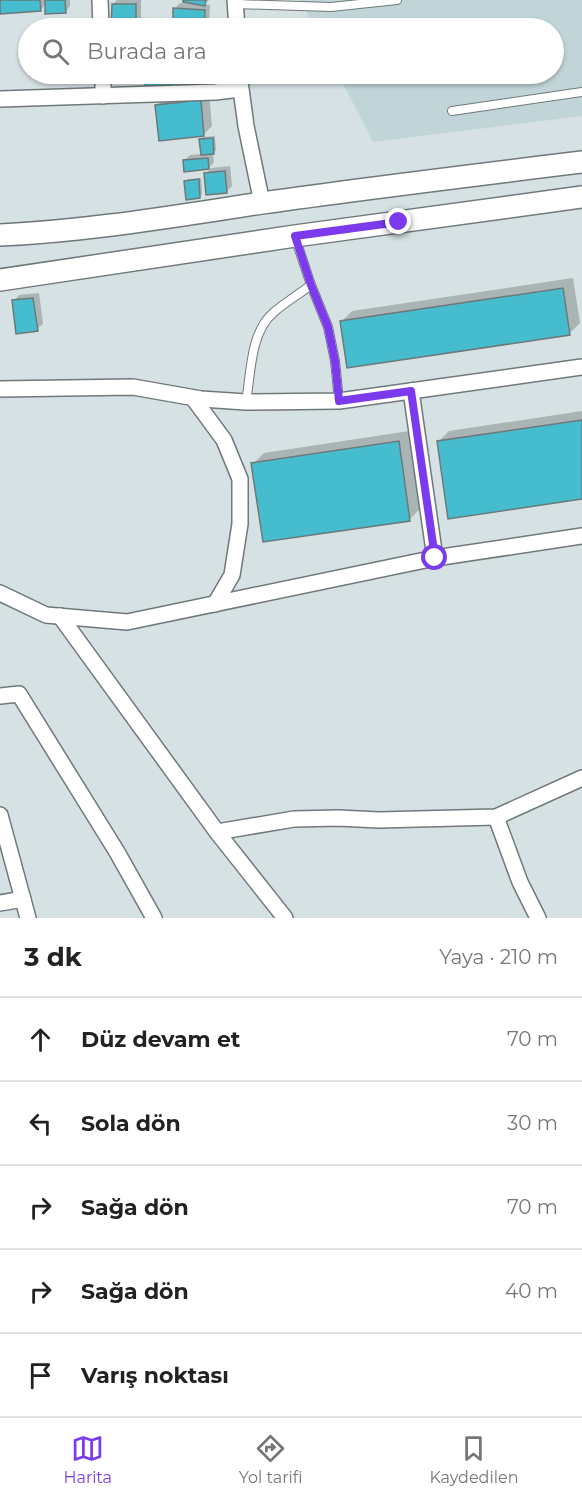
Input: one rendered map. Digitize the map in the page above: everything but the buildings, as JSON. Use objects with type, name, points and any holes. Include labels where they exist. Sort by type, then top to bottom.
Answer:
[{"type":"main road","points":[[0,236],[101,226],[409,183],[582,162]]},
{"type":"main road","points":[[0,280],[295,236],[582,197]]},
{"type":"street","points":[[100,0],[101,18]]},
{"type":"street","points":[[236,2],[237,18]]},
{"type":"street","points":[[102,84],[103,96]]},
{"type":"street","points":[[0,99],[215,92],[232,84]]},
{"type":"street","points":[[240,84],[262,204]]},
{"type":"street","points":[[0,389],[133,387],[193,398],[246,402],[339,401],[582,367]]},
{"type":"street","points":[[411,391],[435,558]]},
{"type":"street","points":[[193,398],[224,440],[240,479],[240,524],[232,575],[214,604]]},
{"type":"street","points":[[0,593],[46,615],[127,622],[435,558],[582,536]]},
{"type":"street","points":[[60,616],[218,832],[285,918]]},
{"type":"street","points":[[0,696],[19,694],[117,852],[154,918]]},
{"type":"street","points":[[218,832],[294,819],[379,820],[496,817],[582,778]]},
{"type":"street","points":[[0,815],[28,918]]},
{"type":"street","points":[[496,817],[520,882],[538,918]]},
{"type":"street","points":[[0,903],[23,899]]},
{"type":"lane","points":[[236,2],[331,7],[397,0]]},
{"type":"lane","points":[[452,111],[582,92]]},
{"type":"lane","points":[[295,236],[330,335],[339,401]]},
{"type":"lane","points":[[246,402],[255,348],[261,329],[272,314],[311,285]]},
{"type":"shaded area","points":[[300,0],[582,0],[582,116],[373,142],[343,84],[564,84],[564,18],[310,18]]},
{"type":"route","points":[[399,222],[295,236],[328,327],[335,361],[339,401],[411,391],[435,558]]}]
